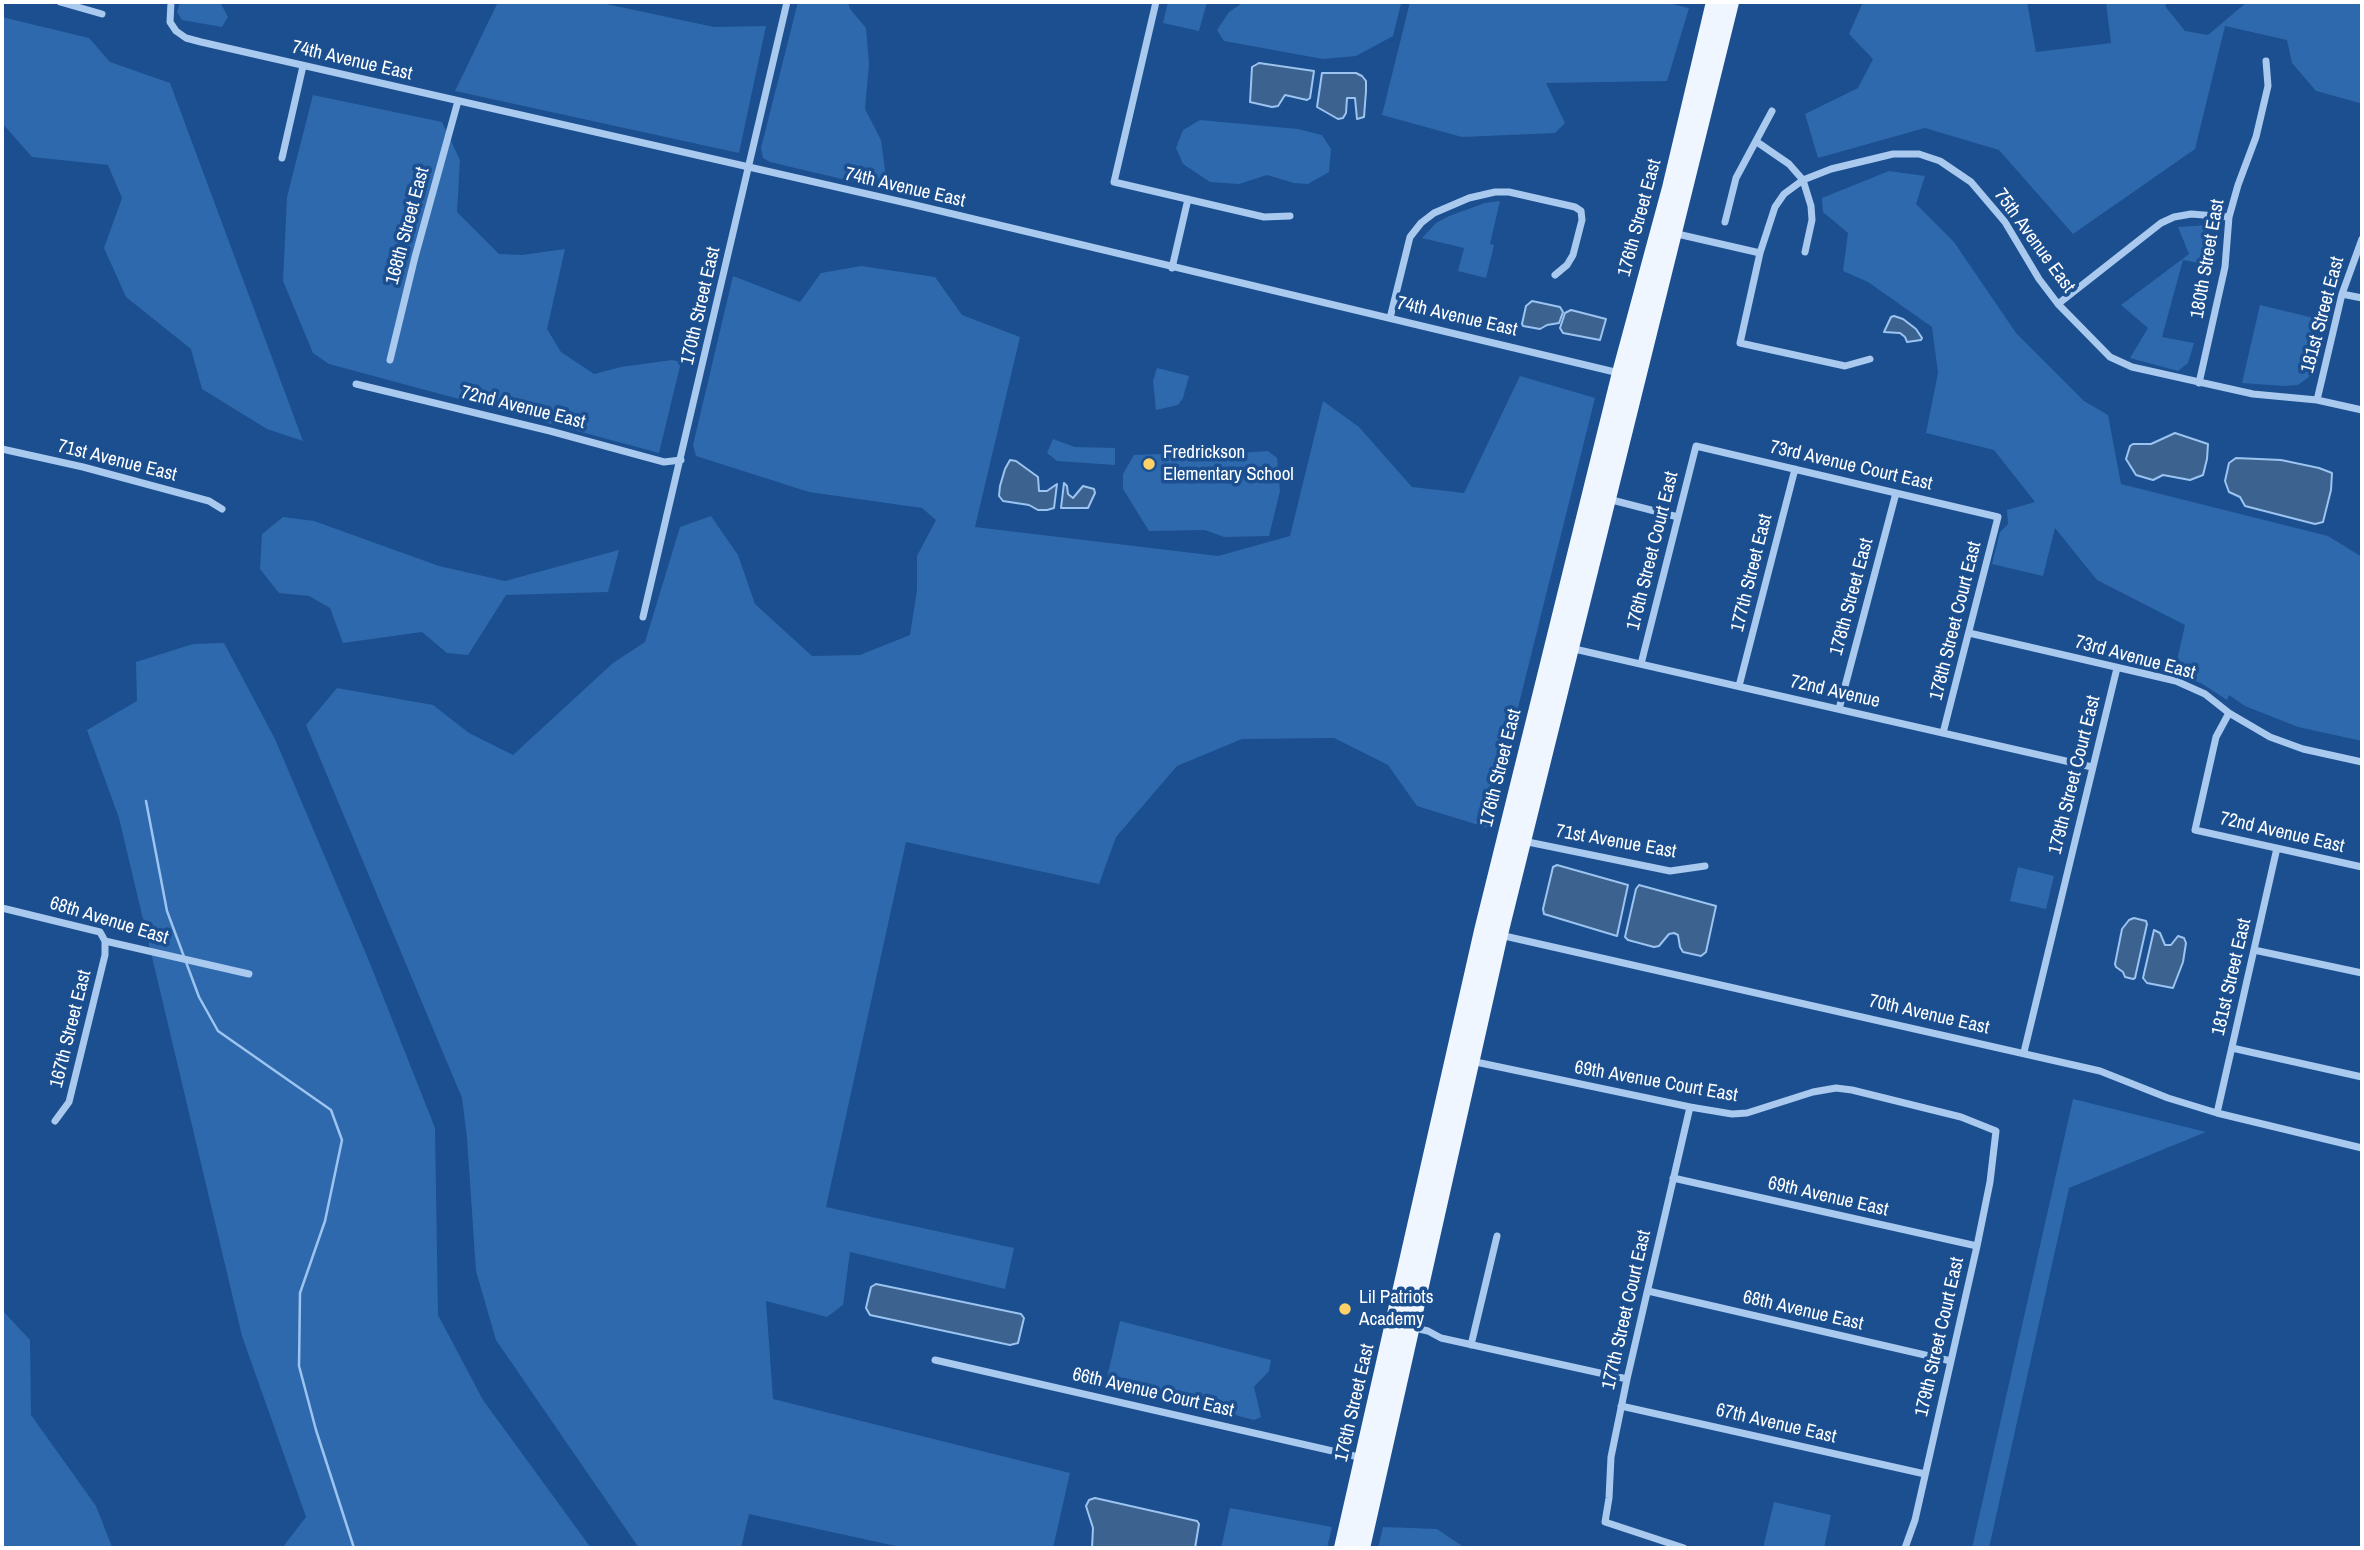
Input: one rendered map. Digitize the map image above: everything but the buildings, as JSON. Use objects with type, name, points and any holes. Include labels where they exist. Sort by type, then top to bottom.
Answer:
[{"type":"main road","name":"176th Street East","points":[[1343,1548],[1491,932],[1629,375],[1714,2]]},
{"type":"main road","name":"176th Street East","points":[[1361,1548],[1471,1060],[1491,932],[1522,841],[1607,499],[1629,375],[1673,233],[1730,2]]},
{"type":"main road","points":[[1671,188],[1668,224],[1673,233]]},
{"type":"main road","points":[[1348,1525],[1349,1548]]},
{"type":"street","points":[[60,2],[102,14]]},
{"type":"street","name":"74th Avenue East","points":[[171,2],[170,22],[176,31],[186,38],[911,204],[1629,375]]},
{"type":"street","name":"170th Street East","points":[[643,617],[787,2]]},
{"type":"street","points":[[1156,2],[1114,182],[1264,217],[1290,216]]},
{"type":"street","name":"180th Street East","points":[[2199,383],[2225,267],[2229,217],[2256,136],[2268,86],[2266,61]]},
{"type":"street","points":[[282,158],[303,66]]},
{"type":"street","name":"168th Street East","points":[[390,359],[457,101]]},
{"type":"street","points":[[1725,222],[1736,178],[1772,111]]},
{"type":"street","points":[[1757,142],[1789,164],[1803,180],[1812,220],[1805,252]]},
{"type":"street","name":"75th Avenue East","points":[[1870,359],[1845,366],[1740,343],[1760,253],[1775,207],[1784,194],[1803,180],[1830,169],[1893,154],[1919,154],[1940,161],[1971,182],[2005,222],[2039,279],[2058,304],[2110,357],[2132,368],[2199,383],[2253,394],[2317,400],[2362,410]]},
{"type":"street","points":[[1390,318],[1410,237],[1434,213],[1469,198],[1495,192],[1528,196],[1575,207],[1581,211],[1582,220],[1573,255],[1567,265],[1555,275]]},
{"type":"street","points":[[1172,268],[1188,200]]},
{"type":"street","points":[[2058,304],[2161,223],[2191,214],[2229,217]]},
{"type":"street","points":[[1673,233],[1760,253]]},
{"type":"street","name":"181st Street East","points":[[2317,400],[2342,294],[2362,239]]},
{"type":"street","points":[[2342,294],[2362,298]]},
{"type":"street","name":"72nd Avenue East","points":[[356,384],[575,437],[664,462],[681,460]]},
{"type":"street","name":"73rd Avenue Court East","points":[[1696,446],[1998,517]]},
{"type":"street","name":"176th Street Court East","points":[[1641,664],[1696,446]]},
{"type":"street","name":"71st Avenue East","points":[[2,449],[83,467],[209,501],[222,509]]},
{"type":"street","name":"177th Street East","points":[[1739,686],[1795,469]]},
{"type":"street","name":"178th Street East","points":[[1839,709],[1896,493]]},
{"type":"street","points":[[1607,499],[1678,517]]},
{"type":"street","name":"178th Street Court East","points":[[1943,733],[1998,517]]},
{"type":"street","name":"73rd Avenue East","points":[[1969,633],[2176,681],[2205,694],[2229,713],[2286,744],[2362,762]]},
{"type":"street","name":"72nd Avenue","points":[[1570,648],[2092,767]]},
{"type":"street","name":"179th Street Court East","points":[[2024,1052],[2117,668]]},
{"type":"street","name":"72nd Avenue East","points":[[2229,713],[2216,737],[2195,830],[2362,867]]},
{"type":"street","name":"71st Avenue East","points":[[1522,841],[1670,871],[1705,866]]},
{"type":"street","name":"181st Street East","points":[[2217,1113],[2277,848]]},
{"type":"street","name":"68th Avenue East","points":[[2,908],[100,932],[105,941],[249,974]]},
{"type":"street","name":"70th Avenue East","points":[[1491,932],[2024,1052],[2100,1071],[2168,1098],[2217,1113],[2362,1148]]},
{"type":"street","name":"167th Street East","points":[[55,1121],[69,1102],[105,955],[105,941]]},
{"type":"street","points":[[2254,950],[2362,973]]},
{"type":"street","points":[[2232,1048],[2362,1077]]},
{"type":"street","name":"69th Avenue Court East","points":[[1471,1060],[1721,1113],[1747,1114],[1813,1092],[1836,1088],[1852,1090],[1961,1117],[1996,1131]]},
{"type":"street","name":"177th Street Court East","points":[[1684,1548],[1605,1522],[1611,1457],[1621,1406],[1690,1107]]},
{"type":"street","name":"179th Street Court East","points":[[1905,1548],[1915,1521],[1977,1246],[1990,1182],[1996,1131]]},
{"type":"street","name":"69th Avenue East","points":[[1673,1178],[1977,1246]]},
{"type":"street","points":[[1471,1345],[1497,1236]]},
{"type":"street","name":"68th Avenue East","points":[[1648,1291],[1951,1361]]},
{"type":"street","points":[[1410,1327],[1428,1331],[1441,1338],[1627,1379]]},
{"type":"street","name":"66th Avenue Court East","points":[[935,1360],[1363,1459]]},
{"type":"street","name":"67th Avenue East","points":[[1621,1406],[1925,1474]]},
{"type":"shaded area","points":[[180,2],[220,2],[228,17],[222,27],[182,20],[177,12]]},
{"type":"shaded area","points":[[498,2],[597,2],[714,27],[766,26],[739,153],[455,91]]},
{"type":"shaded area","points":[[798,2],[848,2],[850,9],[866,28],[869,64],[865,109],[881,140],[886,177],[878,184],[863,184],[770,162],[763,158],[761,148]]},
{"type":"shaded area","points":[[1168,2],[1207,2],[1199,31],[1163,23]]},
{"type":"shaded area","points":[[1244,2],[1401,4],[1393,36],[1356,56],[1323,59],[1224,41],[1217,30],[1229,12]]},
{"type":"shaded area","points":[[1410,2],[1663,2],[1689,8],[1667,81],[1546,83],[1565,123],[1555,133],[1462,137],[1382,115]]},
{"type":"shaded area","points":[[1863,2],[2027,2],[2036,52],[2111,43],[2106,2],[2168,2],[2165,6],[2185,31],[2208,35],[2247,2],[2362,2],[2362,101],[2360,103],[2316,91],[2292,63],[2287,40],[2225,26],[2195,149],[2073,234],[1999,150],[1925,128],[1818,158],[1805,114],[1858,88],[1873,59],[1849,34]]},
{"type":"shaded area","points":[[2,17],[89,38],[110,62],[170,83],[303,441],[267,429],[202,389],[191,349],[126,297],[104,248],[122,198],[108,165],[32,157],[2,123]]},
{"type":"shaded area","points":[[1259,63],[1314,71],[1310,98],[1307,100],[1285,95],[1278,106],[1272,107],[1250,102],[1252,67]]},
{"type":"shaded area","points":[[1322,73],[1356,73],[1362,76],[1366,81],[1364,117],[1357,119],[1355,98],[1347,98],[1343,118],[1338,119],[1317,107]]},
{"type":"shaded area","points":[[313,95],[442,122],[460,160],[457,212],[499,254],[522,255],[565,249],[547,329],[561,352],[594,374],[621,367],[672,360],[681,362],[659,453],[329,364],[313,353],[283,281],[287,197]]},
{"type":"shaded area","points":[[1200,120],[1298,129],[1322,135],[1331,149],[1329,172],[1308,184],[1267,175],[1239,184],[1210,182],[1183,164],[1176,148],[1183,130]]},
{"type":"shaded area","points":[[1889,171],[1925,176],[1916,204],[1954,242],[2016,333],[2084,401],[2108,415],[2121,484],[2328,536],[2362,557],[2362,741],[2298,727],[2245,706],[2229,695],[2227,700],[2201,683],[2174,674],[2185,625],[2097,580],[2055,528],[2043,576],[1992,564],[2000,532],[2008,524],[2007,510],[2035,502],[1994,450],[1926,433],[1938,373],[1932,327],[1868,282],[1843,271],[1848,233],[1823,212],[1822,198]]},
{"type":"shaded area","points":[[1500,201],[1490,244],[1494,245],[1486,278],[1458,271],[1464,248],[1422,238],[1436,223],[1449,216],[1485,203]]},
{"type":"shaded area","points":[[2208,225],[2215,237],[2211,265],[2183,260],[2162,337],[2194,343],[2188,363],[2178,371],[2130,358],[2148,328],[2121,305],[2189,254],[2178,227]]},
{"type":"shaded area","points":[[861,266],[935,277],[962,315],[1020,337],[975,527],[1218,556],[1290,536],[1323,401],[1359,427],[1412,487],[1464,493],[1520,376],[1595,398],[1488,828],[1417,806],[1388,765],[1334,738],[1242,739],[1177,766],[1116,837],[1099,884],[906,842],[826,1207],[1014,1248],[1005,1289],[850,1252],[843,1305],[827,1317],[766,1301],[773,1399],[1070,1473],[1053,1548],[905,1548],[749,1514],[741,1548],[639,1548],[496,1340],[476,1271],[462,1098],[306,725],[337,688],[433,705],[469,733],[513,755],[613,663],[645,642],[680,527],[711,516],[738,555],[755,604],[812,656],[860,655],[910,635],[917,590],[917,556],[936,520],[922,508],[809,492],[696,456],[693,445],[733,276],[800,302],[821,273]]},
{"type":"shaded area","points":[[1532,301],[1560,307],[1563,312],[1559,323],[1540,329],[1523,326],[1526,306]]},
{"type":"shaded area","points":[[2260,305],[2322,320],[2309,377],[2298,385],[2242,383]]},
{"type":"shaded area","points":[[1571,310],[1606,319],[1600,340],[1563,333],[1560,328],[1565,313]]},
{"type":"shaded area","points":[[1894,316],[1916,329],[1921,340],[1907,342],[1900,333],[1884,332]]},
{"type":"shaded area","points":[[1157,368],[1189,376],[1183,398],[1178,405],[1156,410],[1153,381]]},
{"type":"shaded area","points":[[2175,433],[2208,444],[2203,475],[2190,480],[2163,475],[2153,480],[2136,475],[2126,459],[2130,446],[2151,444]]},
{"type":"shaded area","points":[[1053,439],[1075,447],[1115,448],[1115,465],[1057,461],[1047,453]]},
{"type":"shaded area","points":[[1268,451],[1277,458],[1280,491],[1269,536],[1224,537],[1205,530],[1149,531],[1123,489],[1123,474],[1134,455],[1190,453],[1191,456],[1196,456]]},
{"type":"shaded area","points":[[2236,458],[2281,460],[2332,473],[2323,522],[2315,524],[2245,506],[2240,497],[2229,492],[2225,481],[2229,463]]},
{"type":"shaded area","points":[[1010,460],[1016,461],[1038,477],[1039,491],[1047,491],[1057,484],[1054,508],[1038,510],[1029,505],[1003,501],[999,496],[1000,486]]},
{"type":"shaded area","points":[[1064,483],[1068,494],[1073,498],[1083,486],[1094,489],[1095,493],[1088,508],[1061,508]]},
{"type":"shaded area","points":[[283,517],[314,521],[439,566],[505,581],[619,550],[608,592],[506,595],[468,655],[447,653],[422,632],[343,643],[330,608],[309,596],[279,593],[260,569],[262,534]]},
{"type":"shaded area","points":[[224,643],[275,739],[369,961],[435,1128],[438,1315],[483,1400],[591,1548],[282,1548],[306,1517],[242,1336],[119,818],[87,730],[137,701],[136,662],[193,644]]},
{"type":"shaded area","points":[[1557,865],[1628,885],[1617,936],[1544,914],[1553,867]]},
{"type":"shaded area","points":[[2018,867],[2054,876],[2046,909],[2010,901]]},
{"type":"shaded area","points":[[1639,885],[1716,906],[1706,952],[1701,956],[1683,952],[1678,935],[1674,933],[1654,947],[1625,937]]},
{"type":"shaded area","points":[[2134,918],[2146,921],[2147,924],[2133,979],[2125,977],[2115,964],[2122,929]]},
{"type":"shaded area","points":[[2154,930],[2160,933],[2165,945],[2171,945],[2178,936],[2184,938],[2186,943],[2183,962],[2173,988],[2147,983],[2143,978]]},
{"type":"shaded area","points":[[2073,1099],[2206,1132],[2069,1188],[1989,1548],[1972,1548]]},
{"type":"shaded area","points":[[876,1284],[1021,1314],[1024,1318],[1018,1343],[1010,1345],[870,1315],[866,1308],[871,1287]]},
{"type":"shaded area","points":[[2,1310],[30,1340],[31,1415],[96,1506],[112,1547],[2,1548]]},
{"type":"shaded area","points":[[1120,1321],[1271,1360],[1269,1371],[1254,1387],[1261,1417],[1254,1420],[1116,1384],[1107,1378]]},
{"type":"shaded area","points":[[1095,1498],[1197,1521],[1199,1524],[1195,1548],[1092,1548],[1093,1528],[1086,1506],[1089,1500]]},
{"type":"shaded area","points":[[1774,1502],[1831,1515],[1824,1548],[1763,1548]]},
{"type":"shaded area","points":[[1230,1508],[1332,1527],[1327,1548],[1221,1548]]},
{"type":"shaded area","points":[[1383,1527],[1437,1529],[1465,1548],[1378,1548]]},
{"type":"waterway","points":[[146,801],[167,911],[199,997],[218,1031],[331,1110],[342,1140],[325,1221],[300,1293],[299,1366],[316,1430],[354,1548]]},
{"type":"place","name":"Fredrickson Elementary School","points":[[1149,464]]},
{"type":"place","name":"Lil Patriots Academy","points":[[1345,1309]]}]
